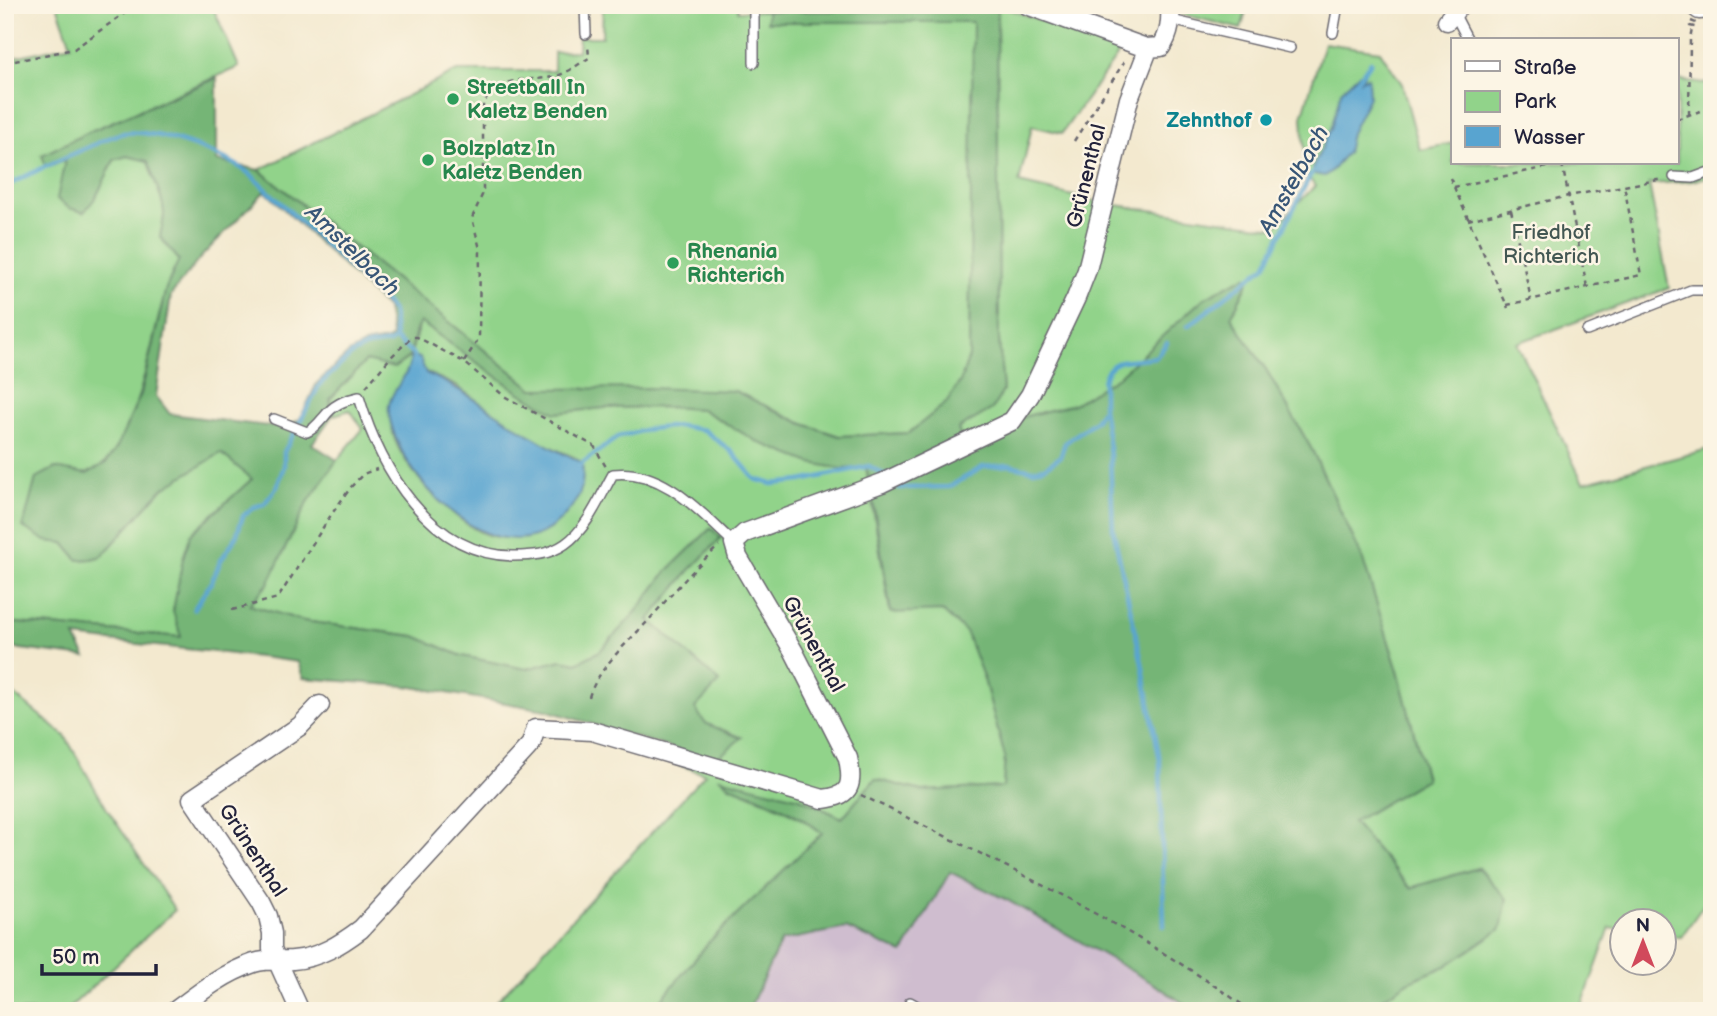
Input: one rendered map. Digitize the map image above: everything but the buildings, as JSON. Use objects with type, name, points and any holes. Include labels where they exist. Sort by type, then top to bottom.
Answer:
[{"type":"street","points":[[1027,5],[1141,46],[1161,47],[1167,38],[1170,13]]},
{"type":"street","points":[[1693,5],[1699,10],[1712,9]]},
{"type":"street","name":"Grünenthal","points":[[848,788],[852,777],[848,758],[794,652],[737,557],[734,543],[745,533],[882,483],[1012,421],[1030,395],[1087,270],[1129,100],[1146,55],[1141,46]]},
{"type":"street","name":"Grünenthal","points":[[300,1011],[272,949],[272,933],[261,902],[192,799],[300,726],[320,705]]},
{"type":"street","points":[[175,1011],[236,969],[258,961],[293,960],[312,956],[339,946],[362,929],[531,744],[536,728],[592,731],[823,799],[839,797],[848,788]]},
{"type":"lane","points":[[586,5],[586,34]]},
{"type":"lane","points":[[754,5],[754,63]]},
{"type":"lane","points":[[1333,33],[1338,5]]},
{"type":"lane","points":[[1170,13],[1290,48]]},
{"type":"lane","points":[[1454,13],[1467,38]]},
{"type":"lane","points":[[1674,177],[1693,178],[1712,171]]},
{"type":"lane","points":[[1587,331],[1691,290],[1712,290]]},
{"type":"lane","points":[[274,419],[307,432],[316,428],[334,407],[344,400],[359,397],[365,419],[386,463],[407,496],[447,535],[491,554],[541,555],[566,544],[584,524],[613,474],[627,472],[651,478],[675,491],[734,543]]},
{"type":"lane","points":[[905,1011],[910,1002],[926,1011]]},
{"type":"path","points":[[5,63],[74,49],[136,5]]},
{"type":"path","points":[[1689,114],[1692,28]]},
{"type":"path","points":[[464,362],[479,338],[480,249],[472,218],[483,193],[483,104],[490,92],[502,84],[522,79],[556,77],[589,58],[586,34]]},
{"type":"path","points":[[1074,141],[1141,46]]},
{"type":"path","points":[[1678,120],[1712,107]]},
{"type":"path","points":[[1454,187],[1559,164]]},
{"type":"path","points":[[1564,164],[1587,287]]},
{"type":"path","points":[[1468,220],[1568,196],[1674,177]]},
{"type":"path","points":[[1450,178],[1508,306],[1642,275],[1624,185]]},
{"type":"path","points":[[1511,209],[1531,299]]},
{"type":"path","points":[[359,397],[379,369],[411,338],[417,337],[464,362],[504,396],[594,446],[602,460]]},
{"type":"path","points":[[232,610],[278,598],[351,487],[363,474],[386,463]]},
{"type":"path","points":[[589,697],[596,682],[611,663],[699,565],[726,540],[734,543]]},
{"type":"path","points":[[848,788],[1081,905],[1205,978],[1251,1011]]},
{"type":"shaded area","points":[[949,872],[1006,899],[1150,981],[1196,1011],[748,1011],[781,941],[846,928],[903,953]]},
{"type":"green space","points":[[57,5],[212,5],[239,67],[42,155],[66,160],[96,197],[114,160],[127,156],[148,161],[163,208],[160,237],[179,260],[167,286],[140,393],[130,421],[118,446],[104,464],[87,473],[55,468],[46,541],[64,543],[78,560],[102,556],[162,489],[221,453],[252,479],[191,534],[173,611],[182,637],[5,622],[5,59],[71,45]]},
{"type":"green space","name":"Rhenania Richterich","points":[[603,5],[738,5],[738,11],[767,11],[767,22],[974,22],[969,356],[961,380],[947,403],[909,433],[839,436],[801,423],[735,391],[533,389],[259,170],[457,71],[554,71],[554,52],[578,51],[579,37],[602,37]]},
{"type":"green space","points":[[951,5],[997,5],[999,339],[1003,391],[992,409],[958,429],[964,445],[1011,420],[1074,404],[1118,377],[1204,298],[1246,276],[1249,280],[1231,317],[1267,371],[1312,450],[1362,557],[1398,671],[1426,779],[1353,822],[1410,888],[1478,868],[1507,899],[1501,929],[1446,966],[1410,981],[1363,1011],[1196,1011],[1007,900],[950,872],[903,953],[846,928],[781,941],[748,1011],[652,1011],[709,942],[822,833],[792,813],[733,787],[720,778],[800,798],[842,818],[875,779],[922,791],[1003,787],[1005,757],[984,679],[966,632],[942,611],[891,613],[866,467],[842,469],[811,463],[760,443],[701,409],[604,408],[556,413],[520,393],[420,322],[410,356],[394,368],[366,361],[330,399],[332,416],[312,444],[337,460],[306,505],[268,584],[249,605],[304,621],[415,636],[462,656],[526,669],[562,660],[577,663],[600,651],[636,612],[667,571],[711,528],[721,538],[689,571],[649,620],[720,682],[695,708],[705,723],[741,738],[714,761],[546,710],[406,686],[303,678],[298,662],[75,637],[86,657],[5,647],[5,622],[181,637],[173,611],[183,558],[191,534],[252,479],[221,453],[162,489],[102,556],[91,559],[78,560],[64,543],[46,541],[23,527],[36,478],[55,468],[87,474],[106,463],[116,449],[141,394],[166,288],[179,260],[160,237],[163,208],[148,161],[127,156],[114,160],[96,197],[84,212],[69,208],[57,199],[65,160],[46,167],[42,155],[93,130],[217,78],[217,161],[259,170],[533,389],[649,388],[735,391],[801,423],[839,436],[909,433],[947,402],[961,380],[969,356],[973,22],[767,22],[767,11],[950,11]],"holes":[[[265,191],[387,308],[392,337],[365,344],[349,353],[317,383],[300,419],[284,428],[170,414],[156,396],[171,295],[201,257]]]},
{"type":"green space","name":"Friedhof Richterich","points":[[997,5],[1122,49],[1062,133],[1032,126],[1019,183],[1102,203],[1274,228],[1315,186],[1306,174],[1302,117],[1324,43],[1380,51],[1402,84],[1420,150],[1451,143],[1451,164],[1678,164],[1678,79],[1702,84],[1712,82],[1712,175],[1693,181],[1649,184],[1669,288],[1517,343],[1583,483],[1712,448],[1712,893],[1681,937],[1678,937],[1678,908],[1608,908],[1608,934],[1580,1011],[1363,1011],[1410,981],[1446,966],[1478,868],[1410,888],[1353,822],[1426,779],[1398,671],[1362,557],[1312,450],[1267,371],[1231,317],[1249,281],[1246,277],[1204,298],[1118,377],[1074,404],[1011,420],[964,445],[958,429],[992,409],[1003,391],[999,339]]},
{"type":"green space","points":[[1180,5],[1248,5],[1241,29],[1181,14]]},
{"type":"green space","points":[[420,322],[520,393],[556,413],[604,408],[701,409],[760,443],[842,469],[866,467],[890,612],[942,611],[966,631],[984,679],[1005,757],[1003,787],[922,791],[875,779],[842,818],[800,798],[727,785],[777,806],[823,833],[709,942],[652,1011],[488,1011],[705,774],[651,755],[741,737],[704,723],[695,708],[719,681],[649,620],[689,571],[721,538],[711,529],[667,571],[636,612],[600,651],[577,663],[561,660],[526,669],[462,656],[414,636],[304,621],[248,605],[268,584],[306,505],[337,460],[363,429],[350,410],[334,415],[330,399],[366,361],[394,368],[410,357]],"holes":[[[410,365],[455,385],[512,425],[546,445],[574,457],[580,463],[533,536],[497,537],[472,527],[442,504],[403,456],[395,440],[392,417],[397,394]]]},
{"type":"green space","points":[[5,687],[65,736],[107,809],[175,910],[66,1011],[5,1011]]},
{"type":"water","points":[[1360,73],[1364,75],[1361,80],[1368,77],[1369,97],[1351,133],[1347,153],[1332,171],[1324,176],[1313,174],[1312,169],[1332,126],[1341,91]]},
{"type":"water","points":[[413,356],[420,358],[426,373],[466,394],[542,442],[582,462],[581,491],[565,515],[542,533],[518,539],[493,535],[469,524],[446,507],[425,486],[397,441],[389,414],[393,393]]},
{"type":"waterway","name":"Amstelbach","points":[[1360,76],[1371,62]]},
{"type":"waterway","name":"Amstelbach","points":[[5,187],[57,161],[124,133],[154,135],[208,151],[251,175],[381,297],[393,312],[395,339],[412,353],[415,360]]},
{"type":"waterway","name":"Amstelbach","points":[[1188,326],[1265,266],[1316,168]]},
{"type":"waterway","points":[[194,609],[236,537],[243,516],[254,507],[264,504],[277,487],[284,466],[284,452],[320,384],[352,354],[367,346],[390,343],[395,339]]},
{"type":"waterway","name":"Amstelbach","points":[[893,482],[899,488],[949,487],[983,467],[1009,465],[1033,470],[1044,468],[1060,457],[1065,443],[1095,421],[1103,408],[1103,381],[1107,371],[1121,361],[1156,357],[1167,343]]},
{"type":"waterway","points":[[1103,408],[1110,455],[1113,529],[1160,761],[1164,926]]},
{"type":"waterway","name":"Amstelbach","points":[[578,466],[618,437],[648,429],[680,426],[704,430],[731,451],[755,479],[772,484],[801,481],[869,466],[886,476]]},
{"type":"place","name":"Streetball In Kaletz Benden","points":[[453,99]]},
{"type":"place","name":"Zehnthof","points":[[1266,120]]},
{"type":"place","name":"Bolzplatz In Kaletz Benden","points":[[428,160]]},
{"type":"place","name":"Rhenania Richterich","points":[[673,263]]}]
